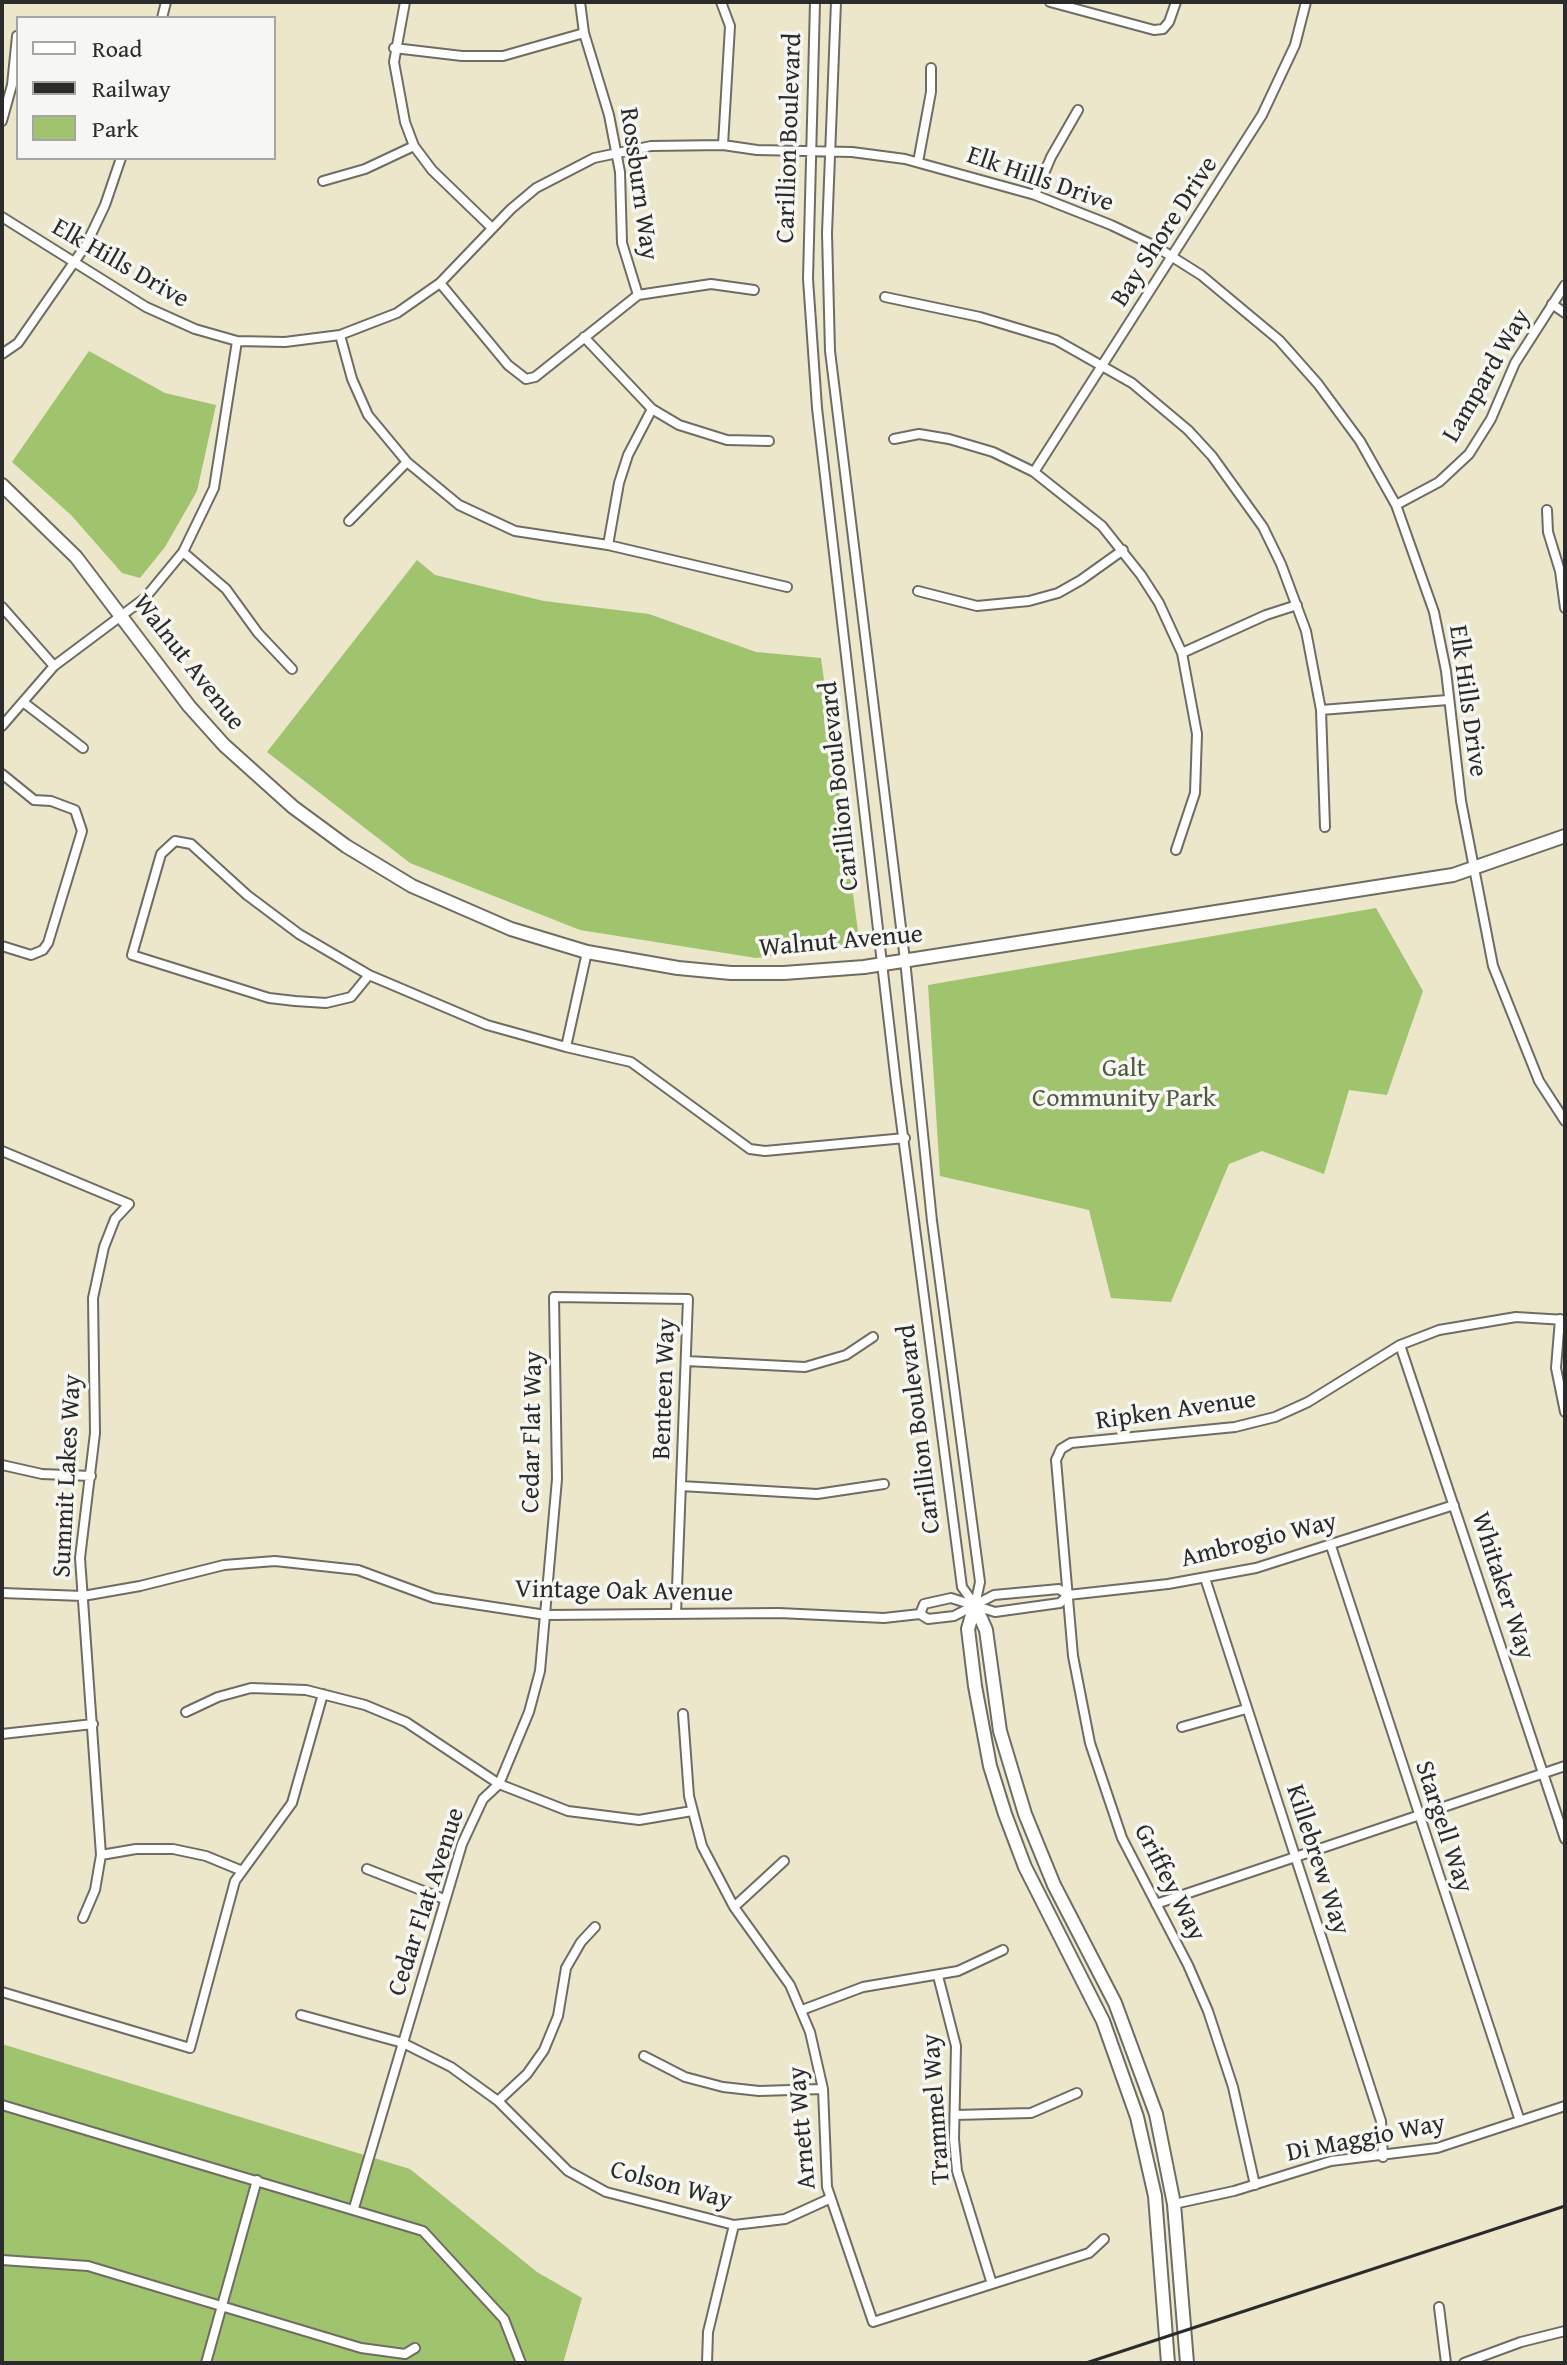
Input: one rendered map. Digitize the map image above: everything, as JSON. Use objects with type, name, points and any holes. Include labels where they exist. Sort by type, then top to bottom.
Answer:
[{"type":"street","points":[[405,2],[394,48],[398,100],[414,146],[432,170],[492,228]]},
{"type":"street","name":"Rossburn Way","points":[[580,2],[584,33],[603,87],[620,172],[622,243],[638,295]]},
{"type":"street","points":[[721,2],[730,26],[723,145]]},
{"type":"street","name":"Carillion Boulevard","points":[[815,2],[808,279],[811,342],[881,964],[962,1587],[975,1605],[986,1630],[1000,1731],[1025,1814],[1054,1885],[1101,1973],[1133,2045],[1156,2114],[1174,2204],[1187,2363]]},
{"type":"street","name":"Carillion Boulevard","points":[[836,2],[827,267],[830,351],[905,960],[932,1221],[980,1582],[968,1629],[975,1686],[990,1766],[1005,1814],[1025,1867],[1103,2021],[1137,2117],[1155,2196],[1168,2363]]},
{"type":"street","points":[[1050,2],[1145,28],[1163,29],[1176,2]]},
{"type":"street","name":"Bay Shore Drive","points":[[1034,472],[1262,115],[1295,45],[1306,2]]},
{"type":"street","points":[[394,48],[462,56],[503,56],[584,33]]},
{"type":"street","points":[[2,121],[12,85],[16,46]]},
{"type":"street","points":[[918,162],[931,92],[931,68]]},
{"type":"street","points":[[1035,195],[1051,157],[1078,110]]},
{"type":"street","name":"Elk Hills Drive","points":[[2,217],[76,261],[112,288],[159,314],[237,341],[285,342],[340,335],[397,313],[440,283],[492,228],[536,188],[568,169],[615,152],[651,146],[723,145],[757,150],[831,151],[918,162],[1035,195],[1111,225],[1170,256],[1238,303],[1305,368],[1360,441],[1396,505],[1434,612],[1461,801],[1480,907],[1504,1000],[1539,1081],[1565,1121]]},
{"type":"street","points":[[323,181],[365,169],[414,146]]},
{"type":"street","points":[[2,354],[18,343],[76,261],[105,205],[120,160]]},
{"type":"street","points":[[440,283],[508,365],[526,379],[535,377],[638,295],[711,284],[754,290]]},
{"type":"street","name":"Lampard Way","points":[[1396,505],[1439,482],[1469,454],[1491,419],[1515,363],[1565,285]]},
{"type":"street","points":[[885,297],[1027,329],[1104,364],[1161,406],[1212,456],[1263,527],[1297,605],[1316,672],[1321,710],[1325,827]]},
{"type":"street","points":[[1552,304],[1565,313]]},
{"type":"street","points":[[340,335],[352,379],[368,415],[429,483],[486,519],[549,538],[608,545],[787,587]]},
{"type":"street","points":[[584,337],[652,409],[679,425],[727,440],[769,441]]},
{"type":"street","points":[[2,726],[54,666],[145,598],[183,552],[214,488],[237,341]]},
{"type":"street","points":[[608,545],[623,469],[652,409]]},
{"type":"street","points":[[894,439],[919,434],[993,452],[1034,472],[1081,506],[1123,550],[1159,603],[1182,653],[1197,734],[1197,764],[1188,821],[1176,850]]},
{"type":"street","points":[[349,521],[407,462]]},
{"type":"street","name":"Walnut Avenue","points":[[2,485],[76,557],[156,665],[224,745],[314,823],[369,861],[462,910],[511,929],[587,952],[678,968],[731,973],[797,973],[881,964],[1410,883],[1475,868],[1565,836]]},
{"type":"street","points":[[1547,510],[1548,532],[1562,570],[1565,608]]},
{"type":"street","points":[[918,591],[977,606],[1029,601],[1058,593],[1123,550]]},
{"type":"street","points":[[183,552],[226,589],[244,616],[292,669]]},
{"type":"street","points":[[1182,653],[1266,615],[1297,605]]},
{"type":"street","points":[[2,607],[54,666]]},
{"type":"street","points":[[1321,710],[1448,700]]},
{"type":"street","points":[[23,702],[83,748]]},
{"type":"street","points":[[2,774],[34,800],[51,801],[75,810],[82,831],[48,943],[31,955],[2,946]]},
{"type":"street","points":[[369,975],[351,997],[326,1003],[295,1001],[269,998],[132,955],[161,854],[175,841],[191,844],[278,918],[369,975],[487,1025],[631,1062],[750,1149],[765,1151],[905,1138]]},
{"type":"street","points":[[566,1047],[587,952]]},
{"type":"street","name":"Summit Lakes Way","points":[[2,1151],[129,1204],[115,1219],[104,1247],[93,1298],[96,1406],[91,1476],[81,1540],[101,1855],[95,1890],[83,1918]]},
{"type":"street","name":"Benteen Way","points":[[554,1297],[688,1299],[676,1614]]},
{"type":"street","name":"Cedar Flat Way","points":[[546,1615],[549,1543],[557,1479],[554,1297]]},
{"type":"street","name":"Ripken Avenue","points":[[1068,1595],[1056,1460],[1061,1449],[1071,1443],[1235,1427],[1275,1417],[1320,1396],[1400,1345],[1439,1330],[1516,1317],[1563,1320]]},
{"type":"street","points":[[1563,1320],[1556,1368],[1565,1412]]},
{"type":"street","points":[[686,1361],[805,1367],[846,1355],[873,1337]]},
{"type":"street","name":"Whitaker Way","points":[[1400,1345],[1565,1839]]},
{"type":"street","points":[[2,1465],[42,1474],[91,1476]]},
{"type":"street","points":[[681,1486],[817,1494],[884,1484]]},
{"type":"street","name":"Ambrogio Way","points":[[975,1605],[995,1612],[1060,1603],[1068,1595],[1205,1578],[1256,1568],[1454,1505]]},
{"type":"street","name":"Stargell Way","points":[[1331,1546],[1520,2121]]},
{"type":"street","name":"Vintage Oak Avenue","points":[[2,1593],[83,1596],[125,1590],[224,1565],[307,1562],[361,1571],[457,1603],[546,1615],[779,1613],[884,1618],[920,1614],[928,1619],[954,1616],[975,1605]]},
{"type":"street","name":"Killebrew Way","points":[[1205,1578],[1381,2121],[1383,2157]]},
{"type":"street","name":"Ambrogio Way","points":[[975,1605],[994,1595],[1059,1589],[1068,1595]]},
{"type":"street","name":"Griffey Way","points":[[1068,1595],[1073,1656],[1097,1770],[1122,1838],[1188,1965],[1221,2047],[1255,2185]]},
{"type":"street","name":"Vintage Oak Avenue","points":[[920,1614],[924,1604],[951,1598],[975,1605]]},
{"type":"street","name":"Cedar Flat Avenue","points":[[354,2208],[444,1899],[483,1799],[499,1784],[535,1692],[546,1615]]},
{"type":"street","points":[[186,1712],[218,1697],[251,1688],[286,1687],[323,1694],[365,1705],[406,1722],[499,1784],[550,1805],[590,1816],[639,1820],[692,1811]]},
{"type":"street","points":[[2,1992],[190,2048],[231,1892],[240,1870],[267,1840],[292,1803],[323,1694]]},
{"type":"street","points":[[1182,1727],[1246,1709]]},
{"type":"street","name":"Arnett Way","points":[[683,1714],[692,1811],[708,1861],[734,1907],[776,1962],[802,2010],[815,2047],[823,2089],[824,2166],[829,2199],[873,2322],[992,2284]]},
{"type":"street","points":[[2,1734],[93,1724]]},
{"type":"street","points":[[1156,1904],[1565,1766]]},
{"type":"street","points":[[101,1855],[136,1849],[173,1849],[206,1856],[240,1870]]},
{"type":"street","points":[[734,1907],[784,1861]]},
{"type":"street","points":[[367,1869],[444,1899]]},
{"type":"street","points":[[498,2101],[527,2074],[544,2050],[558,2016],[566,1968],[581,1942],[595,1927]]},
{"type":"street","points":[[802,2010],[863,1987],[958,1971],[1003,1950]]},
{"type":"street","name":"Trammel Way","points":[[938,1976],[956,2046],[955,2155],[960,2188],[992,2284]]},
{"type":"street","name":"Colson Way","points":[[301,2015],[403,2043],[451,2067],[498,2101],[549,2155],[589,2184],[625,2198],[734,2225],[785,2219],[829,2199]]},
{"type":"street","points":[[644,2056],[685,2077],[723,2087],[759,2091],[823,2089]]},
{"type":"street","points":[[955,2115],[1031,2113],[1077,2093]]},
{"type":"street","points":[[2,2105],[402,2223],[431,2239],[504,2319],[521,2363]]},
{"type":"street","name":"Di Maggio Way","points":[[1174,2204],[1255,2185],[1331,2161],[1437,2148],[1565,2106]]},
{"type":"street","points":[[206,2363],[257,2180]]},
{"type":"street","points":[[707,2363],[708,2332],[734,2225]]},
{"type":"street","points":[[992,2284],[1089,2253],[1104,2239]]},
{"type":"street","points":[[2,2260],[88,2266],[361,2348],[405,2354],[415,2348]]},
{"type":"street","points":[[1439,2307],[1446,2363]]},
{"type":"street","points":[[1464,2363],[1521,2342],[1565,2331]]},
{"type":"green space","points":[[89,351],[165,393],[216,405],[197,491],[165,547],[140,578],[122,573],[71,515],[12,462]]},
{"type":"green space","points":[[417,560],[435,575],[544,601],[649,614],[756,652],[821,658],[860,946],[756,958],[580,930],[410,863],[267,752]]},
{"type":"green space","name":"Galt Community Park","points":[[1376,908],[1423,991],[1387,1095],[1349,1090],[1324,1174],[1262,1151],[1229,1164],[1171,1302],[1111,1298],[1089,1210],[940,1176],[928,985]]},
{"type":"green space","points":[[2,2044],[410,2169],[537,2272],[582,2298],[563,2363],[2,2363]]},
{"type":"railway","points":[[1086,2363],[1565,2206]]}]
